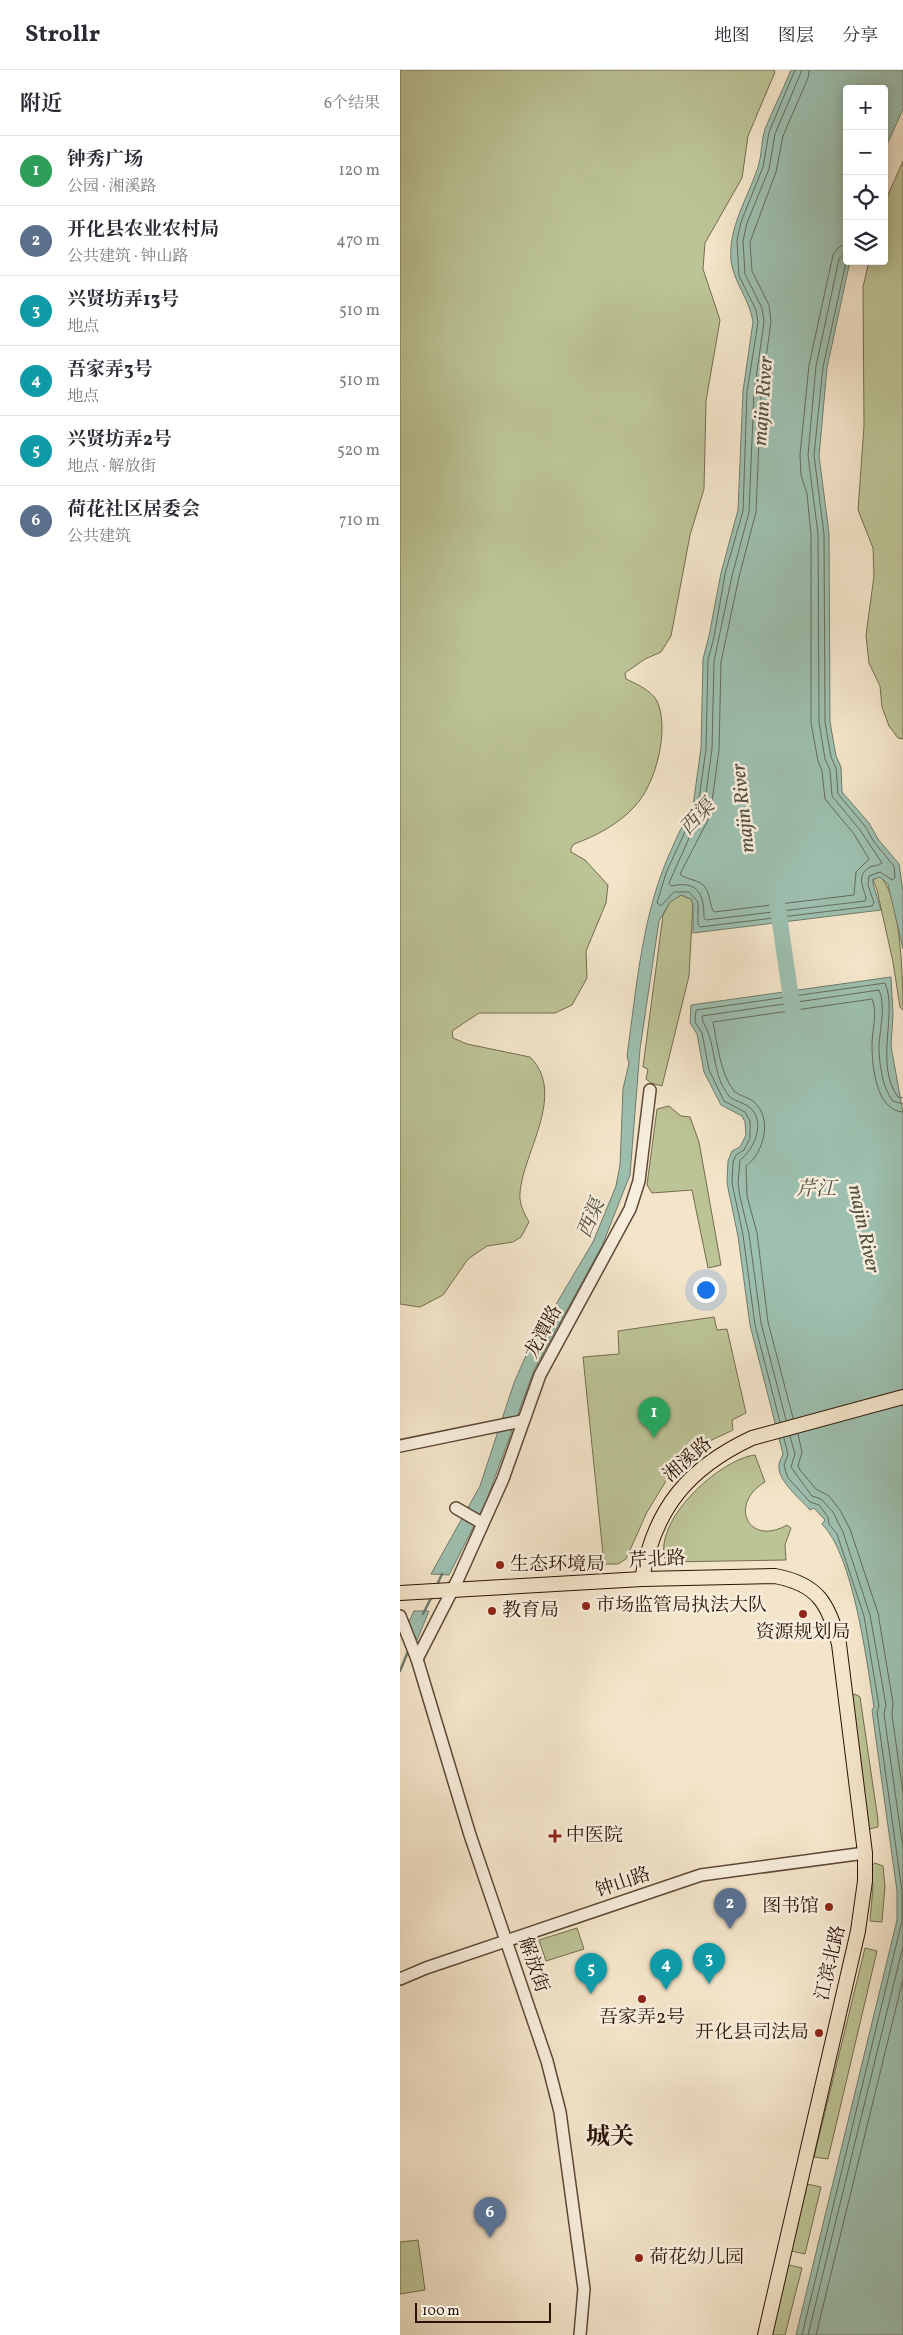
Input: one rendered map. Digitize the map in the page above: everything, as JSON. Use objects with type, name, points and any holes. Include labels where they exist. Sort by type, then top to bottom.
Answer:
[{"type":"main road","name":"湘溪路","points":[[642,1579],[652,1538],[659,1520],[672,1499],[688,1480],[711,1461],[731,1448],[752,1438],[903,1397]]},
{"type":"main road","name":"芹北路","points":[[400,1593],[642,1579],[753,1576],[796,1580]]},
{"type":"main road","name":"江滨北路","points":[[766,2335],[858,1931],[865,1881],[865,1854],[837,1636],[833,1620],[822,1600],[811,1589],[796,1580]]},
{"type":"street","name":"龙潭路","points":[[417,1659],[452,1589],[503,1478],[540,1375],[630,1210],[639,1181],[650,1090]]},
{"type":"street","points":[[400,1446],[522,1421]]},
{"type":"street","points":[[456,1508],[482,1523]]},
{"type":"street","name":"解放街","points":[[400,1616],[417,1659],[470,1835],[547,2061],[560,2112],[584,2289],[580,2335]]},
{"type":"street","name":"钟山路","points":[[400,1979],[426,1968],[701,1875],[865,1854]]},
{"type":"shaded area","points":[[400,70],[774,70],[775,72],[748,136],[742,178],[705,243],[703,269],[720,320],[706,401],[704,489],[690,535],[671,636],[661,652],[645,659],[625,673],[626,679],[647,691],[657,701],[661,713],[662,726],[659,756],[649,784],[635,806],[614,824],[574,844],[571,848],[571,852],[585,860],[608,885],[606,903],[586,951],[587,978],[572,1005],[555,1013],[479,1013],[452,1031],[453,1038],[467,1044],[530,1057],[540,1072],[544,1088],[544,1105],[520,1193],[521,1205],[529,1222],[521,1237],[513,1242],[487,1246],[468,1259],[443,1295],[420,1307],[400,1304]]},
{"type":"shaded area","points":[[903,161],[903,739],[898,738],[889,726],[882,707],[880,686],[869,663],[866,635],[874,576],[873,548],[858,510],[864,426],[863,287],[868,265],[888,265],[888,195]]},
{"type":"shaded area","points":[[880,877],[887,886],[897,919],[903,1010],[900,1007],[893,962],[877,890],[873,880]]},
{"type":"shaded area","points":[[681,895],[691,899],[693,904],[689,976],[662,1086],[651,1083],[646,1079],[648,1069],[643,1067],[663,915],[670,902]]},
{"type":"shaded area","points":[[669,1106],[681,1116],[690,1117],[699,1142],[721,1265],[708,1268],[692,1190],[652,1193],[647,1185],[657,1109]]},
{"type":"shaded area","points":[[714,1317],[717,1330],[727,1329],[746,1413],[732,1420],[733,1430],[699,1446],[681,1463],[666,1481],[647,1512],[626,1559],[618,1564],[604,1564],[583,1357],[619,1354],[618,1331]]},
{"type":"shaded area","points":[[755,1455],[765,1482],[754,1491],[747,1501],[745,1511],[747,1520],[753,1527],[762,1531],[773,1530],[787,1525],[791,1528],[785,1545],[786,1560],[666,1562],[664,1546],[668,1529],[691,1495],[724,1468],[740,1459]]},
{"type":"shaded area","points":[[855,1694],[860,1697],[878,1820],[878,1827],[869,1829],[850,1697]]},
{"type":"shaded area","points":[[875,1863],[883,1866],[885,1886],[882,1922],[870,1921],[873,1887],[871,1866]]},
{"type":"shaded area","points":[[577,1928],[584,1949],[546,1961],[539,1940]]},
{"type":"shaded area","points":[[865,1948],[877,1951],[828,2159],[814,2157]]},
{"type":"shaded area","points":[[807,2184],[821,2187],[805,2254],[791,2251]]},
{"type":"shaded area","points":[[418,2240],[425,2290],[400,2294],[400,2242]]},
{"type":"shaded area","points":[[785,2264],[802,2268],[785,2335],[768,2335]]},
{"type":"water","points":[[791,70],[903,70],[903,109],[888,142],[888,85],[843,85],[843,265],[849,265],[827,368],[819,456],[829,533],[830,722],[836,756],[841,767],[842,792],[869,823],[878,839],[899,864],[903,892],[903,949],[888,884],[880,877],[873,879],[873,884],[881,910],[693,933],[693,904],[691,899],[681,895],[670,902],[659,921],[640,1049],[630,1175],[602,1246],[534,1370],[486,1502],[449,1575],[431,1574],[480,1486],[514,1383],[527,1353],[593,1242],[616,1186],[620,1165],[623,1089],[629,1063],[627,1056],[642,949],[654,896],[663,871],[679,833],[692,813],[701,748],[703,659],[721,573],[738,510],[743,391],[753,322],[749,306],[733,269],[731,248],[736,224],[758,167],[765,129]]},
{"type":"water","name":"芹江","points":[[891,977],[893,1015],[891,1046],[903,1113],[903,2335],[796,2335],[897,1920],[897,1891],[872,1710],[874,1707],[863,1637],[850,1583],[833,1539],[822,1524],[825,1520],[814,1508],[810,1510],[790,1489],[779,1471],[783,1454],[750,1325],[738,1236],[727,1183],[728,1161],[732,1151],[740,1147],[746,1135],[745,1122],[742,1116],[721,1105],[704,1072],[697,1034],[690,1023],[691,1005]]},
{"type":"water","points":[[414,1611],[429,1611],[417,1640],[408,1624]]},
{"type":"waterway","name":"majin River","points":[[777,902],[793,1012]]},
{"type":"waterway","name":"西渠","points":[[436,1587],[442,1574]]},
{"type":"waterway","name":"西渠","points":[[423,1614],[432,1596]]},
{"type":"waterway","name":"西渠","points":[[400,1671],[409,1649]]},
{"type":"place","name":"钟秀广场","points":[[654,1438]]},
{"type":"place","name":"生态环境局","points":[[500,1565]]},
{"type":"place","name":"市场监管局执法大队","points":[[586,1606]]},
{"type":"place","name":"教育局","points":[[492,1611]]},
{"type":"place","name":"资源规划局","points":[[803,1614]]},
{"type":"place","name":"中医院","points":[[555,1836]]},
{"type":"place","name":"图书馆","points":[[829,1907]]},
{"type":"place","name":"开化县农业农村局","points":[[730,1929]]},
{"type":"place","name":"兴贤坊弄13号","points":[[709,1984]]},
{"type":"place","name":"吾家弄3号","points":[[666,1990]]},
{"type":"place","name":"兴贤坊弄2号","points":[[591,1994]]},
{"type":"place","name":"吾家弄2号","points":[[642,1999]]},
{"type":"place","name":"开化县司法局","points":[[819,2033]]},
{"type":"place","name":"荷花社区居委会","points":[[490,2238]]},
{"type":"place","name":"荷花幼儿园","points":[[639,2258]]},
{"type":"district","name":"城关","points":[[610,2138]]}]
